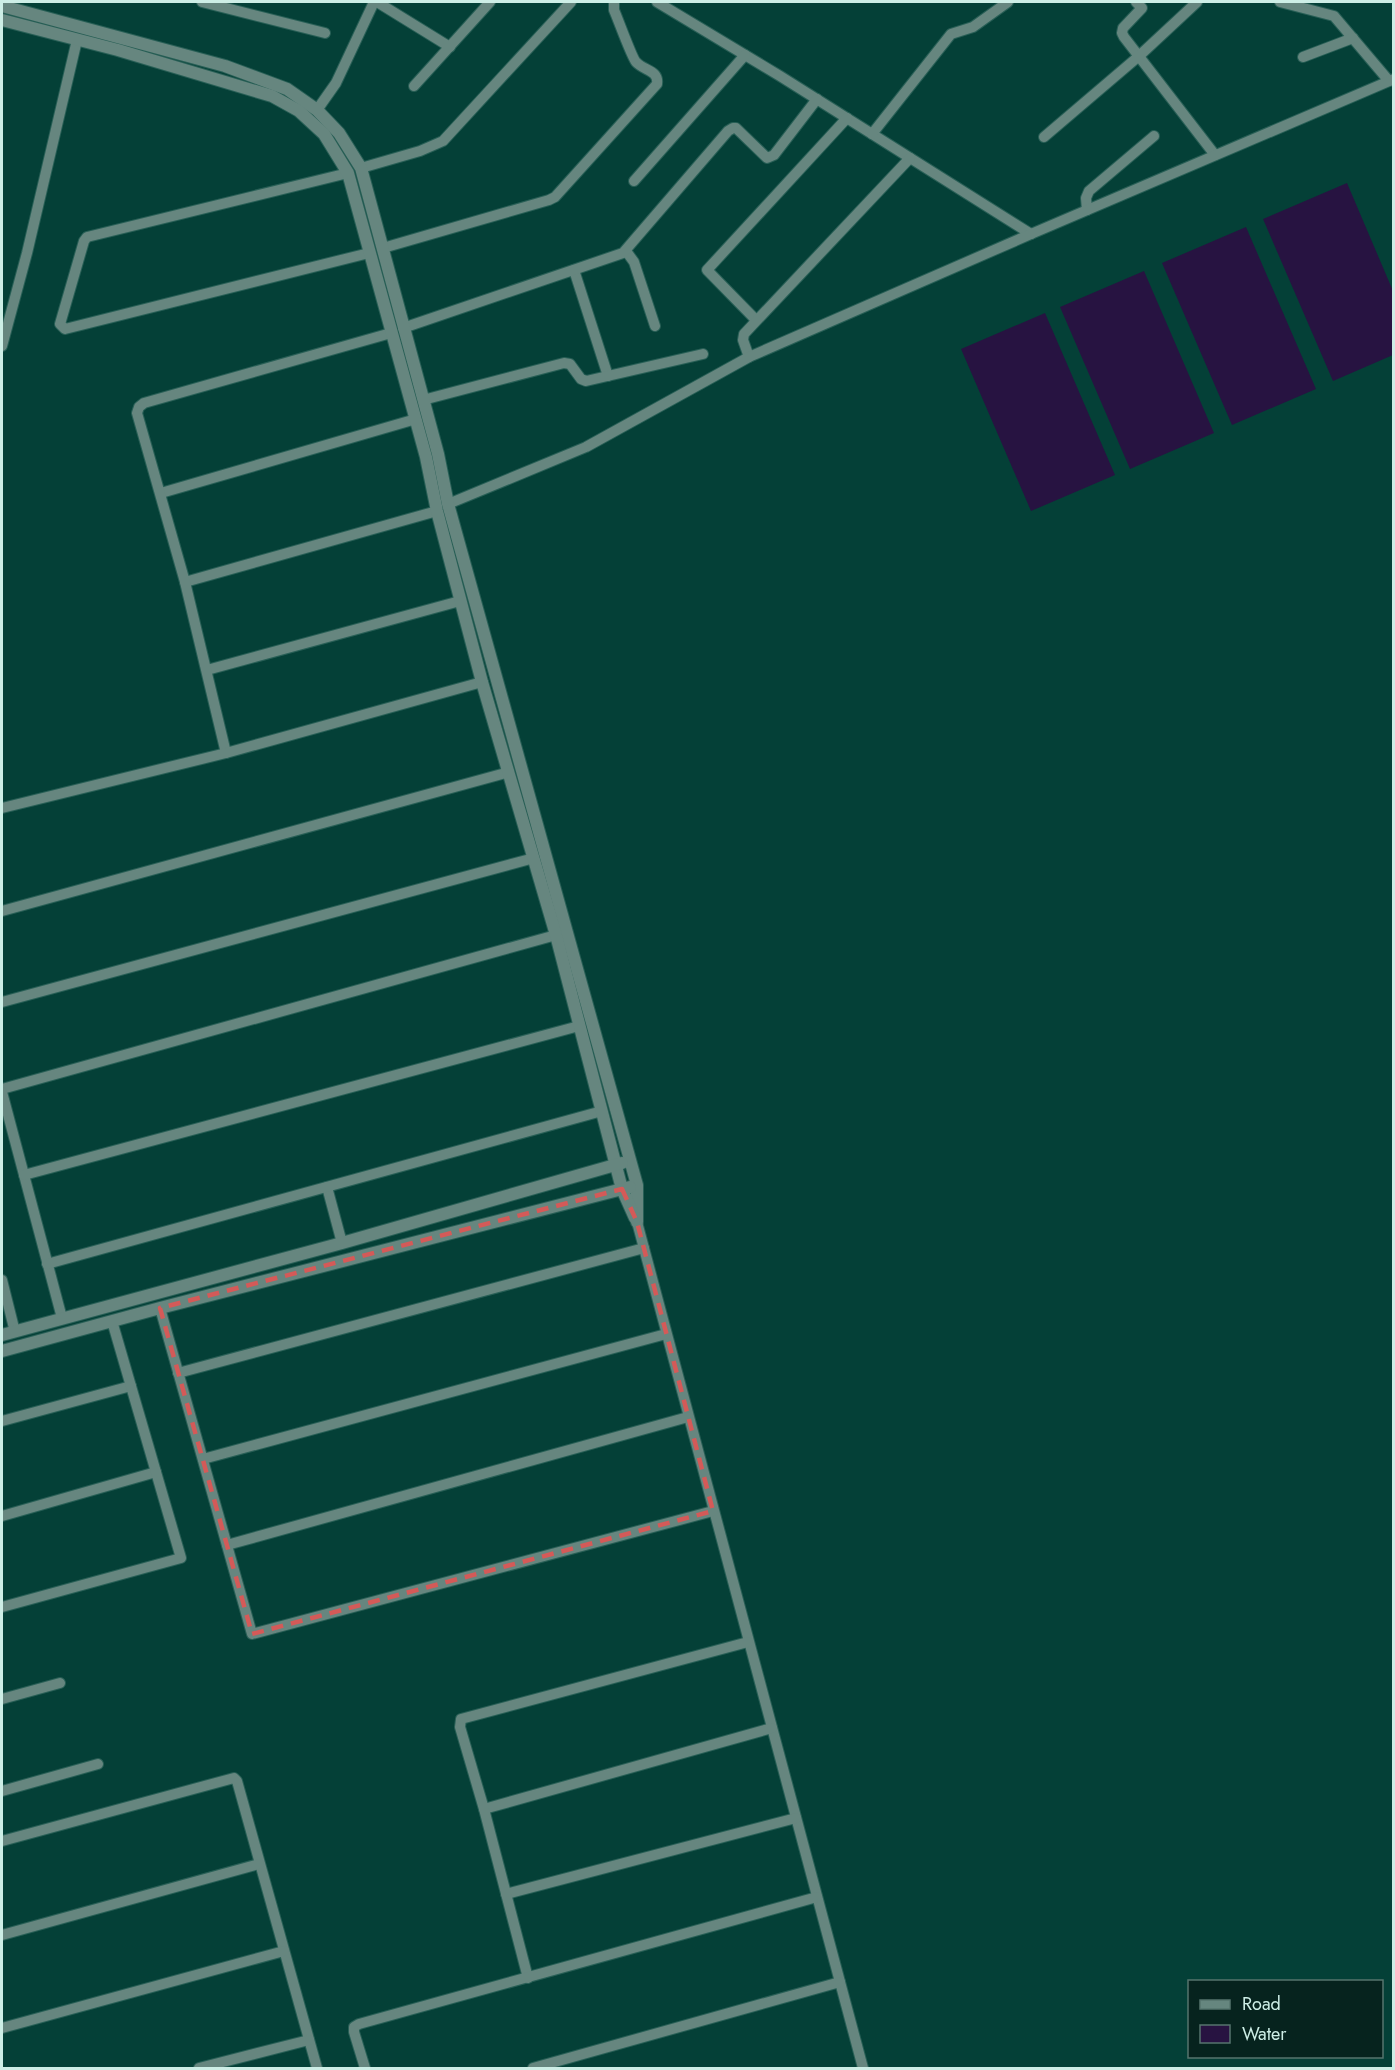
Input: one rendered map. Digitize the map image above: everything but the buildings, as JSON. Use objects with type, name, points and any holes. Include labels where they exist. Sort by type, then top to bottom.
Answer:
[{"type":"street","points":[[202,2],[325,33]]},
{"type":"street","points":[[317,110],[336,83],[375,2],[450,47]]},
{"type":"street","points":[[414,86],[490,2]]},
{"type":"street","points":[[361,168],[420,151],[443,141],[571,2]]},
{"type":"street","points":[[382,248],[549,200],[555,196],[657,84],[656,75],[635,62],[614,10],[614,2]]},
{"type":"street","points":[[872,134],[951,34],[973,27],[1008,2]]},
{"type":"street","points":[[1136,2],[1142,8],[1141,11],[1123,28],[1122,33],[1215,155]]},
{"type":"street","points":[[1044,137],[1139,56],[1197,2]]},
{"type":"street","points":[[448,504],[586,447],[749,357],[1391,80],[1334,16],[1309,5],[1280,2]]},
{"type":"street","points":[[664,3],[1031,234]]},
{"type":"street","points":[[2,6],[225,66],[287,89],[317,110],[339,133],[361,168],[423,400],[528,814],[637,1185],[637,1222]]},
{"type":"street","points":[[2,20],[216,78],[272,96],[300,111],[324,134],[348,173],[416,419],[437,511],[482,682],[509,772],[528,814],[534,858],[622,1189],[637,1222],[863,2068]]},
{"type":"street","points":[[1303,57],[1353,38]]},
{"type":"street","points":[[2,346],[27,253],[77,40]]},
{"type":"street","points":[[634,181],[746,55]]},
{"type":"street","points":[[403,328],[617,256],[626,250],[728,131],[736,128],[767,158],[770,158],[817,99]]},
{"type":"street","points":[[756,320],[707,270],[847,118]]},
{"type":"street","points":[[1087,210],[1086,198],[1089,191],[1154,136]]},
{"type":"street","points":[[749,357],[743,340],[744,334],[910,158]]},
{"type":"street","points":[[348,173],[87,237],[60,324],[65,329],[369,253]]},
{"type":"street","points":[[626,250],[634,262],[655,326]]},
{"type":"street","points":[[574,270],[608,376]]},
{"type":"street","points":[[378,287],[392,283]]},
{"type":"street","points":[[226,753],[185,582],[137,413],[139,407],[144,403],[391,333]]},
{"type":"street","points":[[423,400],[564,363],[570,364],[581,379],[586,381],[703,354]]},
{"type":"street","points":[[161,494],[416,419]]},
{"type":"street","points":[[185,582],[437,511]]},
{"type":"street","points":[[207,670],[460,601]]},
{"type":"street","points":[[2,808],[226,753],[482,682]]},
{"type":"street","points":[[2,911],[509,772]]},
{"type":"street","points":[[2,1002],[534,858]]},
{"type":"street","points":[[62,1318],[2,1090],[556,935]]},
{"type":"street","points":[[24,1175],[579,1026]]},
{"type":"street","points":[[47,1264],[602,1111]]},
{"type":"street","points":[[2,1335],[342,1244],[630,1161]]},
{"type":"street","points":[[2,1351],[637,1185]]},
{"type":"street","points":[[327,1187],[342,1244]]},
{"type":"street","points":[[178,1373],[644,1248]]},
{"type":"street","points":[[2,1280],[15,1332]]},
{"type":"street","points":[[160,1308],[252,1634],[713,1511]]},
{"type":"street","points":[[2,1607],[181,1558],[112,1321]]},
{"type":"street","points":[[203,1459],[666,1334]]},
{"type":"street","points":[[2,1421],[131,1386]]},
{"type":"street","points":[[227,1545],[688,1418]]},
{"type":"street","points":[[2,1516],[156,1472]]},
{"type":"street","points":[[528,1978],[460,1727],[461,1719],[748,1642]]},
{"type":"street","points":[[2,1699],[60,1683]]},
{"type":"street","points":[[484,1809],[772,1728]]},
{"type":"street","points":[[2,1791],[98,1764]]},
{"type":"street","points":[[2,1841],[234,1778],[237,1781],[317,2068]]},
{"type":"street","points":[[506,1894],[796,1818]]},
{"type":"street","points":[[2,1935],[259,1864]]},
{"type":"street","points":[[365,2068],[354,2032],[354,2026],[359,2024],[817,1897]]},
{"type":"street","points":[[2,2028],[284,1951]]},
{"type":"street","points":[[533,2068],[840,1982]]},
{"type":"street","points":[[199,2068],[309,2040]]},
{"type":"highlighted area","points":[[622,1189],[637,1222],[713,1511],[252,1634],[160,1308]]},
{"type":"water","points":[[1347,183],[1393,291],[1393,355],[1333,381],[1263,219]]},
{"type":"water","points":[[1246,227],[1316,389],[1232,425],[1162,263]]},
{"type":"water","points":[[1144,271],[1214,433],[1130,469],[1060,307]]},
{"type":"water","points":[[1045,313],[1115,475],[1031,511],[961,349]]}]
